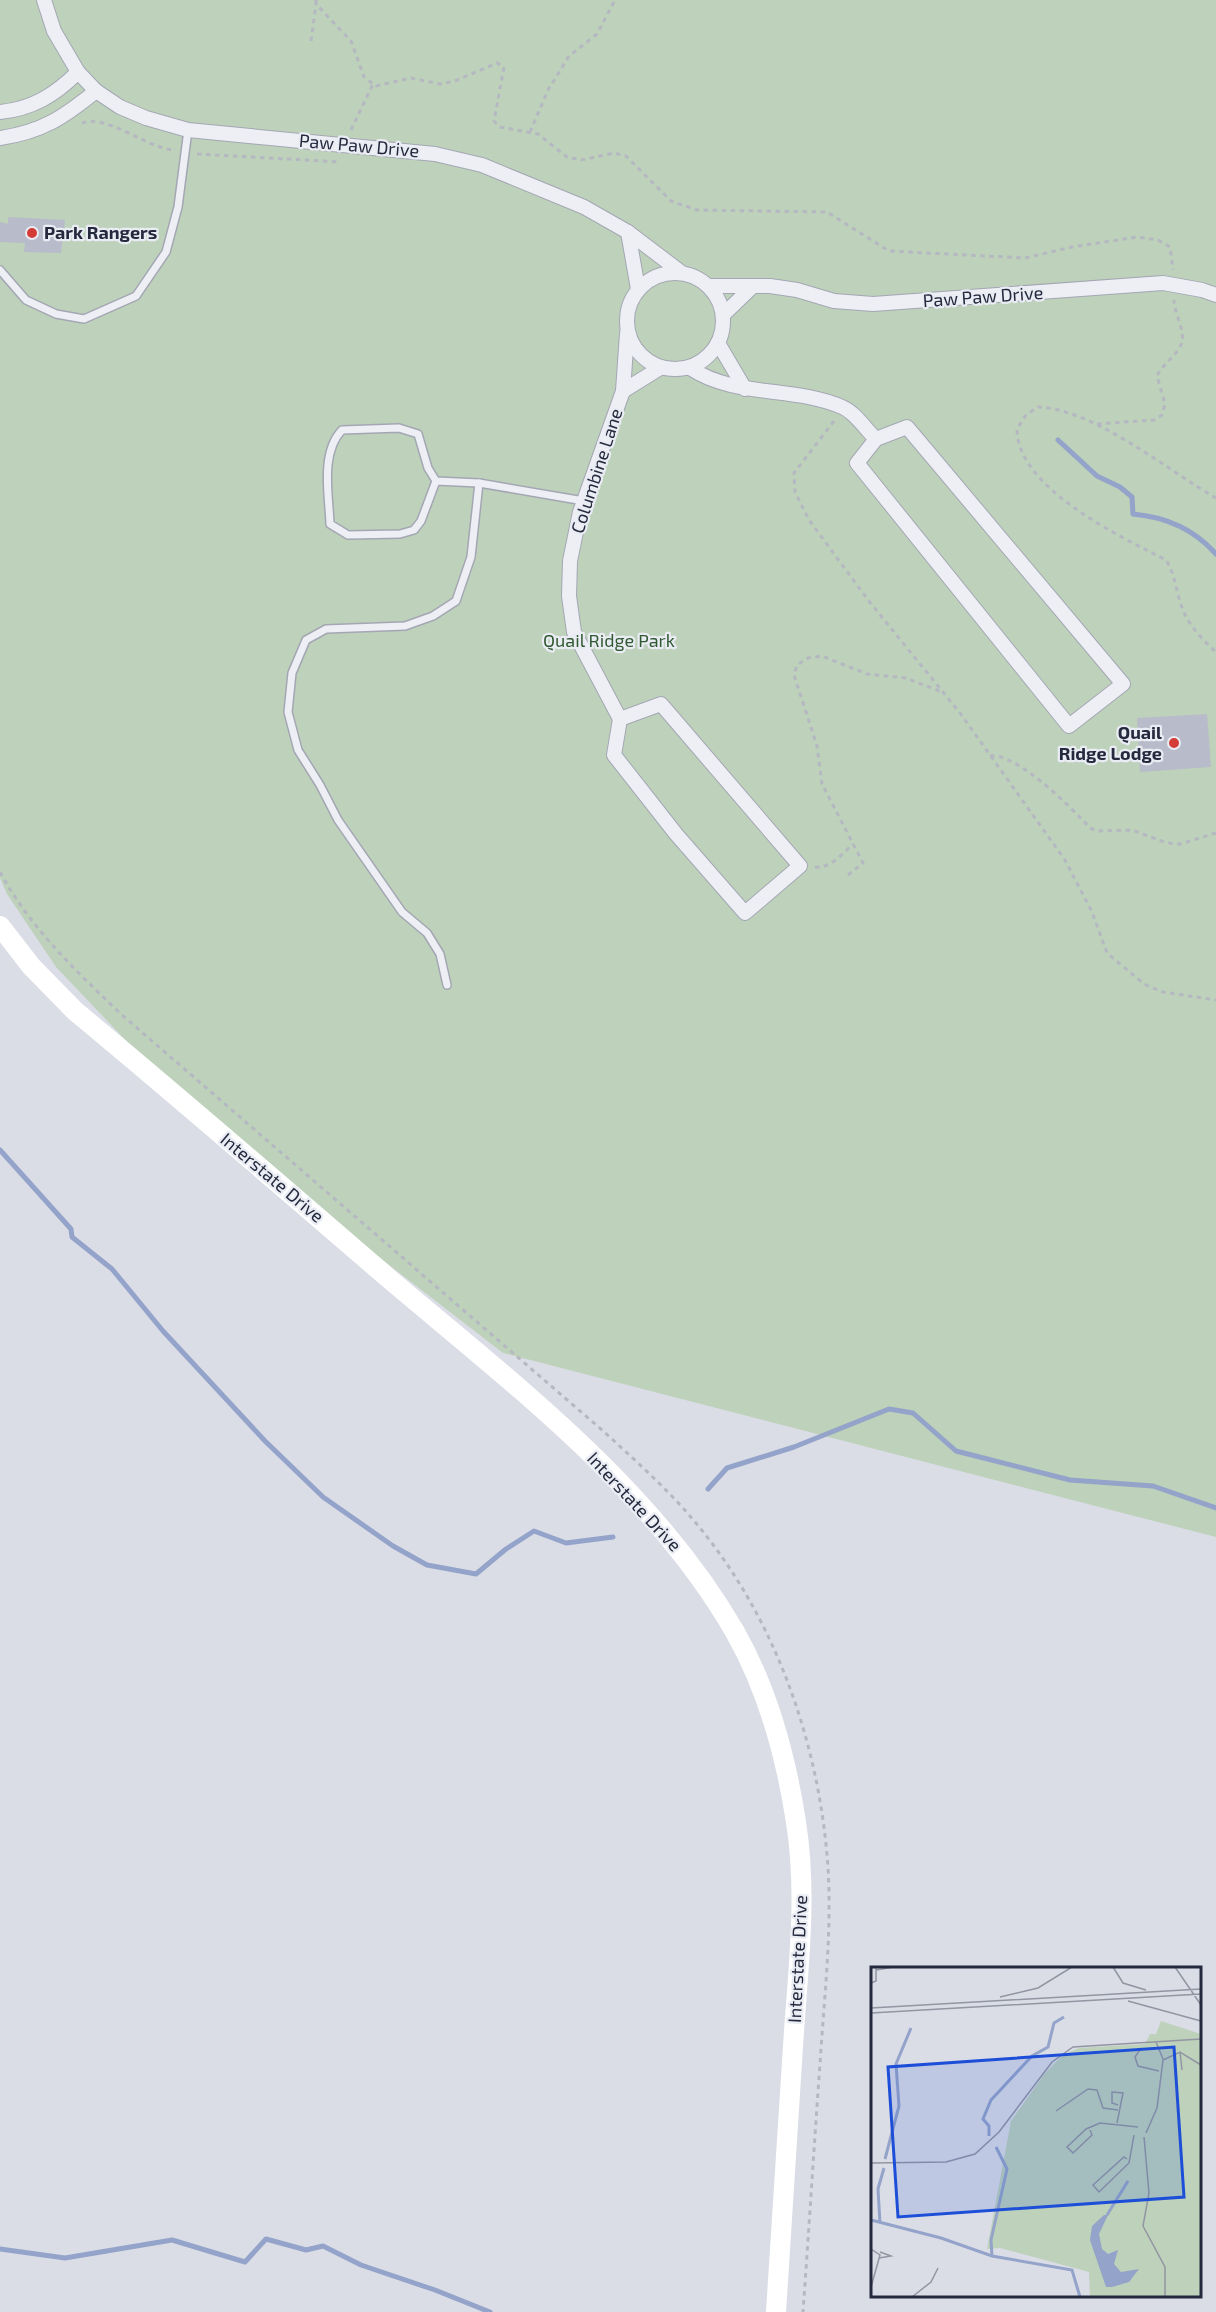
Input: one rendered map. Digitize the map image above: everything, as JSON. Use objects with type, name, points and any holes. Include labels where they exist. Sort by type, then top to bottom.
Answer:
[{"type":"main road","name":"Interstate Drive","points":[[0,926],[31,966],[75,1011],[464,1342],[590,1453],[678,1549],[736,1634],[751,1664],[780,1740],[795,1813],[801,1865],[801,1929],[776,2312]]},
{"type":"street","points":[[44,0],[54,31],[87,82]]},
{"type":"street","points":[[0,112],[37,104],[55,93],[87,82]]},
{"type":"street","points":[[0,138],[40,129],[56,122],[87,82]]},
{"type":"street","name":"Paw Paw Drive","points":[[87,82],[120,107],[146,118],[188,130],[435,154],[492,169],[584,207],[628,232],[682,273]]},
{"type":"street","points":[[628,232],[638,289]]},
{"type":"street","points":[[665,273],[682,273],[709,286],[718,300],[723,315],[718,344],[703,361],[690,368],[675,370],[660,368],[640,354],[627,333],[626,317],[630,302],[638,289],[665,273]]},
{"type":"street","name":"Paw Paw Drive","points":[[709,286],[751,288],[770,286],[797,290],[834,301],[873,304],[1163,283],[1216,295]]},
{"type":"street","points":[[723,315],[751,288]]},
{"type":"street","name":"Columbine Lane","points":[[620,719],[574,632],[569,596],[570,561],[584,501],[623,391],[627,333]]},
{"type":"street","points":[[718,344],[745,388]]},
{"type":"street","name":"Columbine Lane","points":[[623,391],[660,368]]},
{"type":"street","points":[[690,368],[702,376],[745,388],[817,399],[845,408],[876,440]]},
{"type":"street","points":[[907,427],[1123,684],[1070,726],[857,464],[876,440],[907,427]]},
{"type":"street","points":[[661,704],[800,866],[745,913],[676,834],[614,755],[620,719],[661,704]]},
{"type":"lane","points":[[0,270],[26,300],[56,314],[84,319],[136,296],[166,252],[178,207],[188,130]]},
{"type":"lane","points":[[399,428],[418,434],[428,468],[436,481],[421,520],[414,530],[400,534],[348,535],[330,524],[328,458],[333,440],[342,430],[399,428]]},
{"type":"lane","points":[[436,481],[479,483],[584,501]]},
{"type":"lane","points":[[447,985],[440,954],[427,933],[402,912],[339,820],[321,784],[298,750],[288,712],[292,673],[306,640],[326,629],[405,626],[433,616],[456,601],[471,557],[479,483]]},
{"type":"path","points":[[530,132],[548,90],[569,56],[597,33],[615,0]]},
{"type":"path","points":[[316,2],[351,41],[364,77],[376,86],[411,78],[440,84],[454,81],[497,63],[504,67],[494,121],[500,127],[538,134],[567,157],[581,160],[614,153],[626,156],[671,201],[682,207],[697,210],[827,212],[889,251],[1025,258],[1072,247],[1137,237],[1158,240],[1170,247],[1175,285],[1174,304],[1183,340],[1177,352],[1163,363],[1157,376],[1166,405],[1162,415],[1154,420],[1097,424]]},
{"type":"path","points":[[310,41],[316,2]]},
{"type":"path","points":[[1216,498],[1097,424],[1058,409],[1038,407],[1020,422],[1017,437],[1020,447],[1044,482],[1071,508],[1166,560],[1174,574],[1183,612],[1203,640],[1216,652]]},
{"type":"path","points":[[845,408],[801,461],[794,473],[795,492],[809,520],[868,600],[943,693],[1065,860],[1092,912],[1107,953],[1144,984],[1163,992],[1216,1000]]},
{"type":"path","points":[[848,875],[863,863],[822,784],[815,737],[794,675],[797,665],[808,658],[822,656],[867,674],[906,678],[943,693]]},
{"type":"path","points":[[990,756],[997,755],[1008,759],[1026,771],[1090,828],[1097,831],[1132,830],[1167,843],[1180,844],[1216,834]]},
{"type":"path","points":[[800,866],[822,868],[853,844]]},
{"type":"path","points":[[0,872],[16,901],[62,958],[122,1015],[584,1414],[660,1484],[701,1529],[748,1599],[783,1669],[804,1733],[819,1796],[828,1868],[828,1935],[803,2312]]},
{"type":"green space","name":"Quail Ridge Park","points":[[0,0],[1216,0],[1216,1537],[503,1353],[362,1244],[134,1049],[56,967],[7,894],[0,878]]},
{"type":"building","name":"Park Rangers","points":[[8,217],[65,220],[61,253],[24,252],[25,243],[0,242],[0,222],[8,224]]},
{"type":"building","name":"Quail Ridge Lodge","points":[[1207,714],[1211,767],[1140,772],[1137,718]]},
{"type":"waterway","points":[[1058,440],[1097,476],[1120,487],[1132,497],[1133,514],[1157,518],[1179,526],[1189,531],[1216,554]]},
{"type":"waterway","points":[[0,1150],[71,1229],[72,1237],[112,1269],[163,1331],[265,1441],[323,1497],[393,1546],[427,1565],[476,1574],[506,1549],[534,1531],[566,1543],[613,1537]]},
{"type":"waterway","points":[[708,1489],[727,1468],[794,1447],[889,1409],[913,1413],[956,1451],[1070,1480],[1153,1486],[1216,1508]]},
{"type":"waterway","points":[[0,2249],[65,2258],[172,2240],[245,2262],[266,2239],[306,2250],[323,2246],[361,2265],[435,2290],[490,2312]]},
{"type":"place","name":"Park Rangers","points":[[32,233]]},
{"type":"place","name":"Quail Ridge Lodge","points":[[1174,743]]}]
